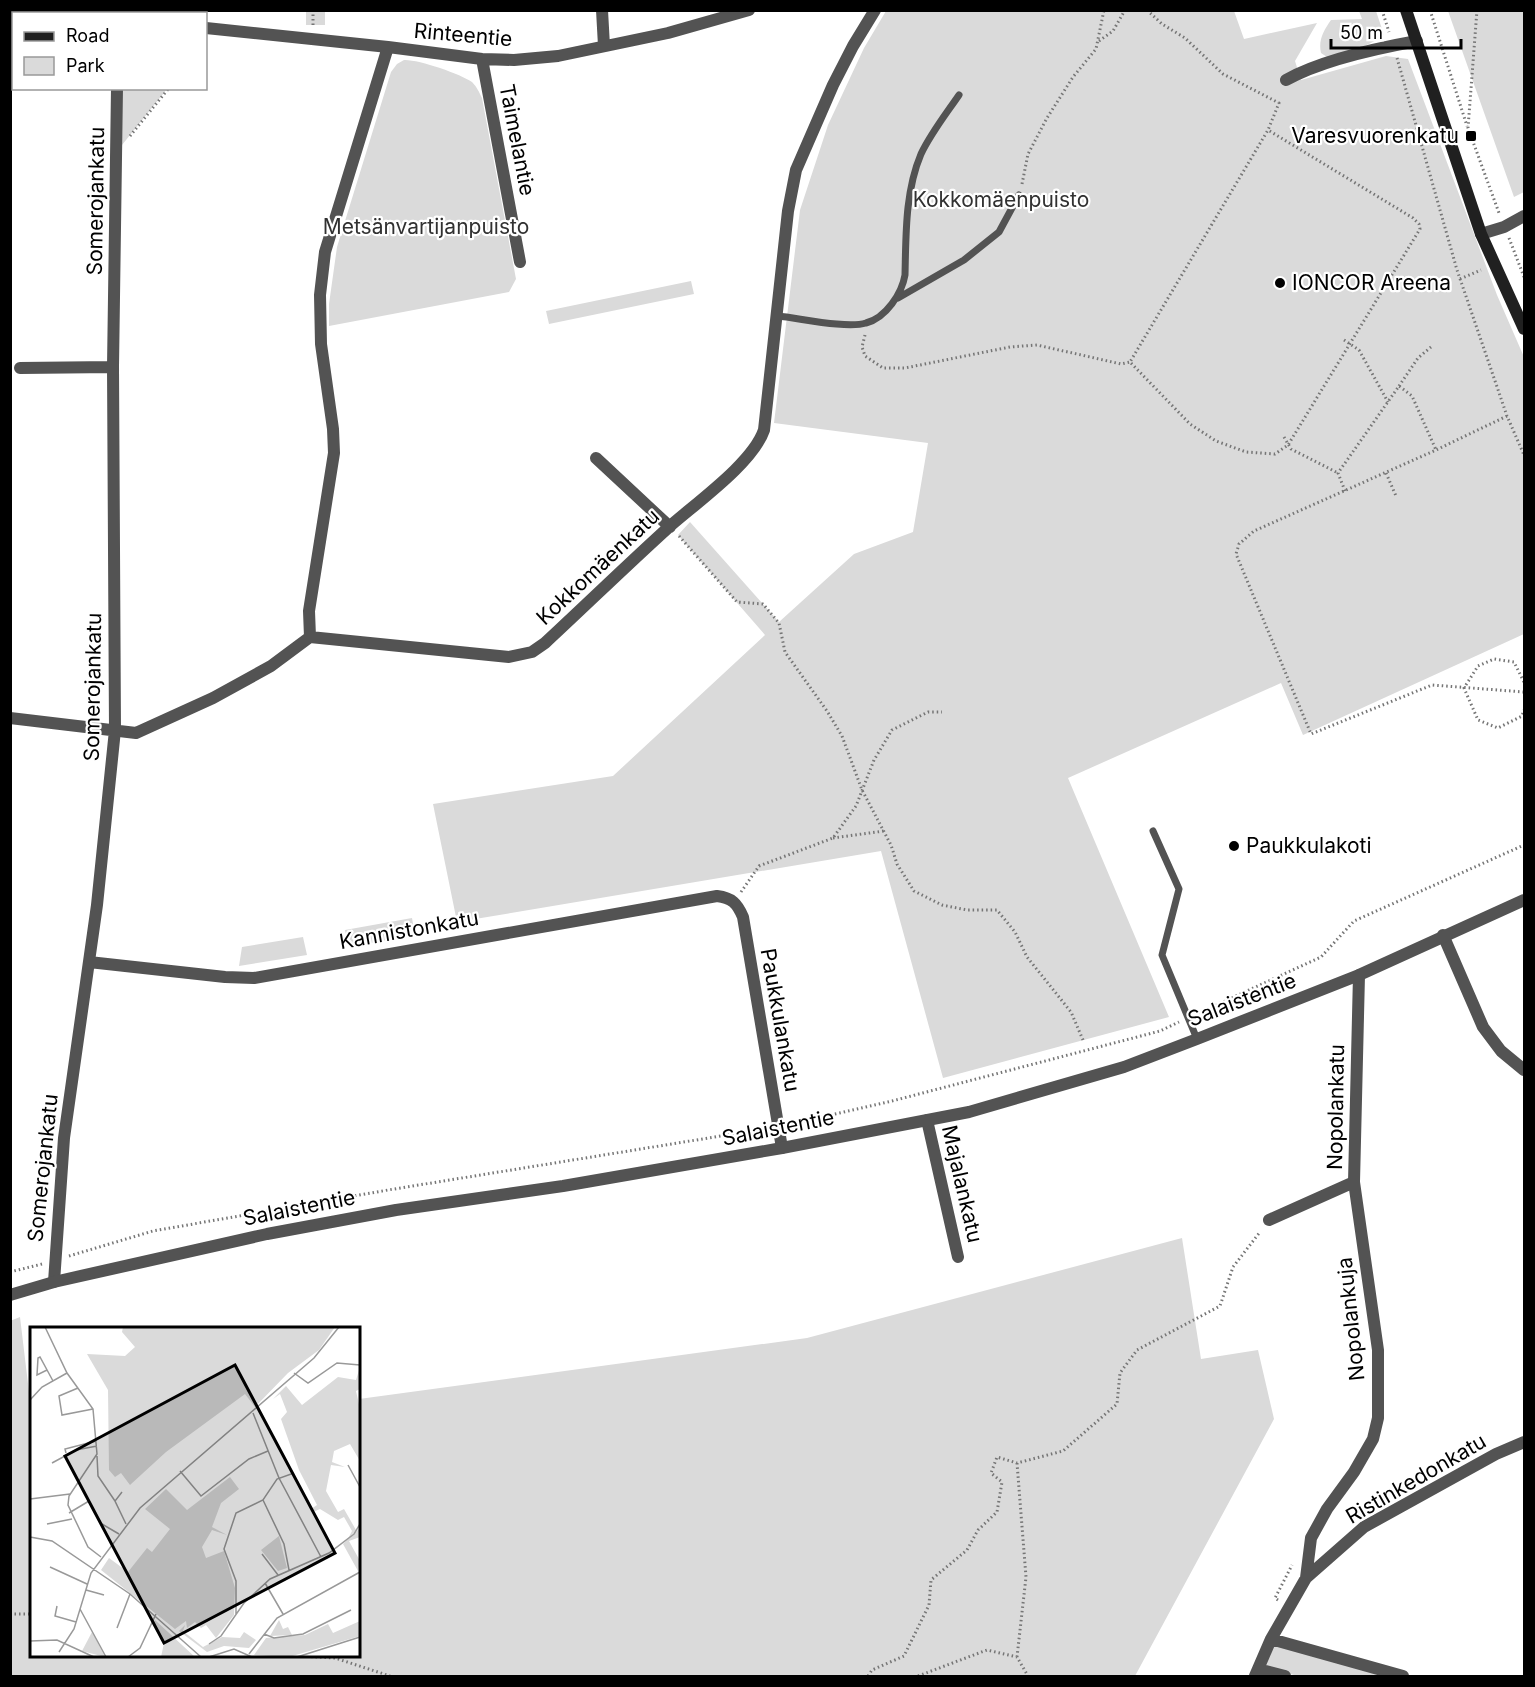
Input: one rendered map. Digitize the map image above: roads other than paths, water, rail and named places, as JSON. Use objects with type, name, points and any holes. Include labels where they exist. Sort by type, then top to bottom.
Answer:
[{"type":"main road","points":[[1406,10],[1481,234],[1524,329]]},
{"type":"street","points":[[602,10],[604,46]]},
{"type":"street","name":"Rinteentie","points":[[207,27],[482,59],[514,60],[558,56],[668,33],[749,10]]},
{"type":"street","name":"Kokkomäenkatu","points":[[310,637],[498,657],[514,657],[532,652],[545,643],[670,526],[742,463],[760,441],[764,430],[788,211],[796,170],[833,85],[875,10]]},
{"type":"street","points":[[1286,80],[1302,70],[1417,41]]},
{"type":"street","points":[[10,718],[136,733],[213,698],[271,666],[310,637],[309,611],[334,453],[333,429],[321,344],[320,295],[325,252],[388,47]]},
{"type":"street","name":"Taimelantie","points":[[482,59],[520,262]]},
{"type":"street","name":"Somerojankatu","points":[[54,1282],[64,1138],[89,962],[115,730],[113,367],[117,90]]},
{"type":"street","points":[[1481,234],[1504,227],[1524,216]]},
{"type":"street","points":[[20,369],[113,367]]},
{"type":"street","points":[[596,458],[670,526]]},
{"type":"street","name":"Kannistonkatu","points":[[89,962],[225,978],[254,978],[717,896],[734,901]]},
{"type":"street","name":"Salaistentie","points":[[10,1295],[54,1282],[214,1245],[396,1210],[563,1186],[782,1148],[969,1112],[1113,1070],[1197,1039],[1359,975],[1524,900]]},
{"type":"street","name":"Paukkulankatu","points":[[734,901],[743,916],[782,1148]]},
{"type":"street","points":[[1443,935],[1483,1027],[1501,1051],[1524,1070]]},
{"type":"street","name":"Nopolankatu","points":[[1269,1220],[1354,1182],[1359,975]]},
{"type":"street","name":"Majalankatu","points":[[927,1120],[958,1257]]},
{"type":"street","name":"Nopolankuja","points":[[1306,1578],[1311,1538],[1327,1509],[1354,1472],[1373,1440],[1377,1418],[1378,1350],[1354,1182]]},
{"type":"street","name":"Ristinkedonkatu","points":[[1256,1673],[1271,1639],[1306,1578],[1364,1527],[1496,1454],[1524,1442]]},
{"type":"street","points":[[1271,1639],[1403,1677]]},
{"type":"street","points":[[1256,1673],[1285,1677]]},
{"type":"lane","points":[[898,298],[905,275],[909,196],[921,155],[932,134],[959,95]]},
{"type":"lane","points":[[778,315],[853,324],[867,323],[898,298],[964,260],[999,232],[1019,195]]},
{"type":"lane","points":[[1153,831],[1179,889],[1162,955],[1197,1039]]},
{"type":"place","name":"Varesvuorenkatu","points":[[1471,136]]},
{"type":"place","name":"IONCOR Areena","points":[[1280,283]]},
{"type":"place","name":"Paukkulakoti","points":[[1234,846]]},
{"type":"park label","name":"Kokkomäenpuisto","points":[[1001,200]]},
{"type":"park label","name":"Metsänvartijanpuisto","points":[[426,227]]}]
